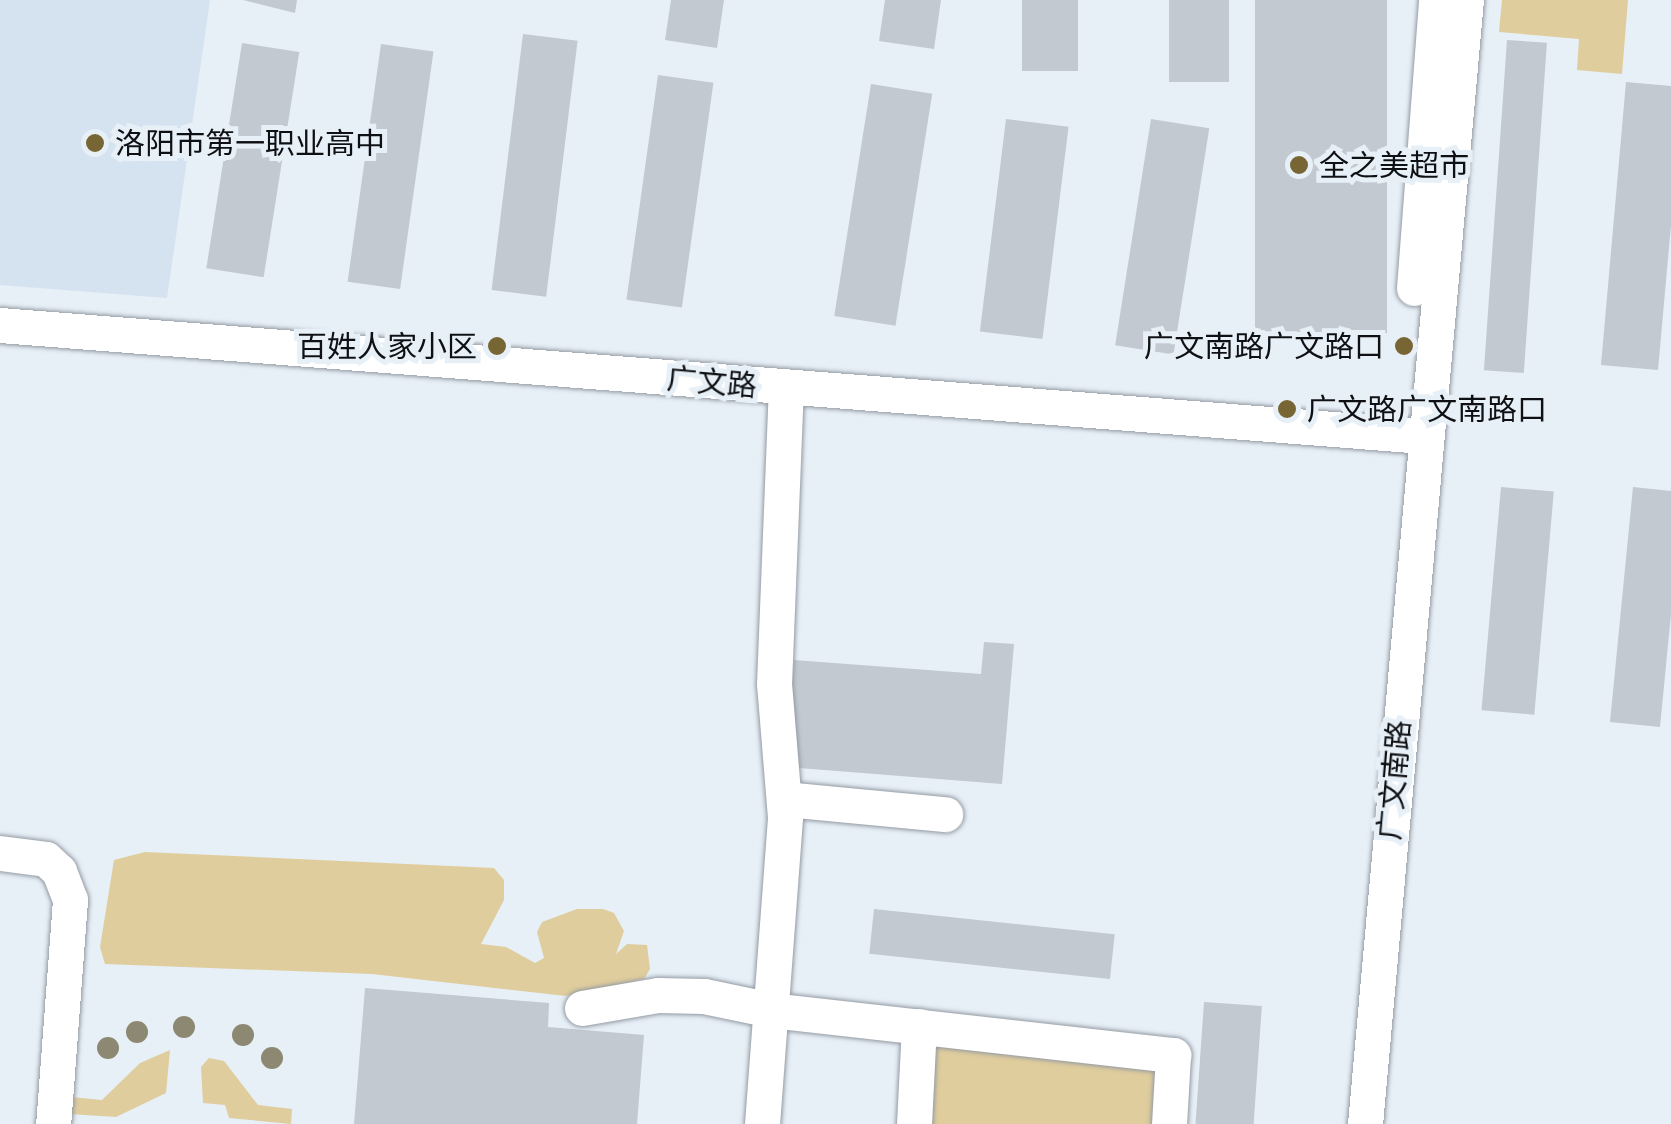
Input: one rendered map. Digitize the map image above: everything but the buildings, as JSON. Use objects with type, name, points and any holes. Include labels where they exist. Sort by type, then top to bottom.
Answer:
[{"type":"street","name":"广文南路","points":[[1424,436],[1407,382],[1436,0]]},
{"type":"street","name":"广文南路","points":[[1364,1124],[1466,0]]},
{"type":"street","name":"广文路","points":[[0,325],[1424,436]]},
{"type":"street","points":[[762,1124],[785,799],[774,684],[786,388]]},
{"type":"street","points":[[785,799],[945,814]]},
{"type":"street","points":[[0,854],[46,859],[59,872],[70,900],[53,1124]]},
{"type":"street","points":[[582,1008],[689,996],[751,1002],[771,1010],[1173,1054],[1169,1124]]},
{"type":"street","points":[[914,1124],[920,1026]]},
{"type":"shaded area","name":"洛阳市第一职业高中","points":[[0,0],[210,0],[167,298],[0,285]]},
{"type":"shaded area","points":[[1502,0],[1628,0],[1622,74],[1577,70],[1579,39],[1499,32]]},
{"type":"shaded area","points":[[145,852],[494,868],[504,880],[504,900],[481,944],[506,947],[535,963],[544,958],[537,932],[542,922],[577,909],[603,909],[614,913],[624,931],[616,954],[627,944],[647,945],[650,969],[644,979],[566,996],[372,974],[105,964],[100,947],[114,860]]},
{"type":"shaded area","points":[[928,1039],[1154,1059],[1161,1124],[921,1124]]},
{"type":"shaded area","points":[[170,1050],[166,1093],[116,1117],[70,1114],[71,1097],[102,1100],[140,1063]]},
{"type":"shaded area","points":[[209,1058],[224,1061],[258,1105],[292,1109],[291,1124],[229,1118],[225,1105],[203,1103],[201,1067]]},
{"type":"place","name":"洛阳市第一职业高中","points":[[95,143]]},
{"type":"place","name":"全之美超市","points":[[1299,165]]},
{"type":"place","name":"百姓人家小区","points":[[497,346]]},
{"type":"place","name":"广文南路广文路口","points":[[1404,346]]},
{"type":"place","name":"广文路广文南路口","points":[[1287,409]]}]
